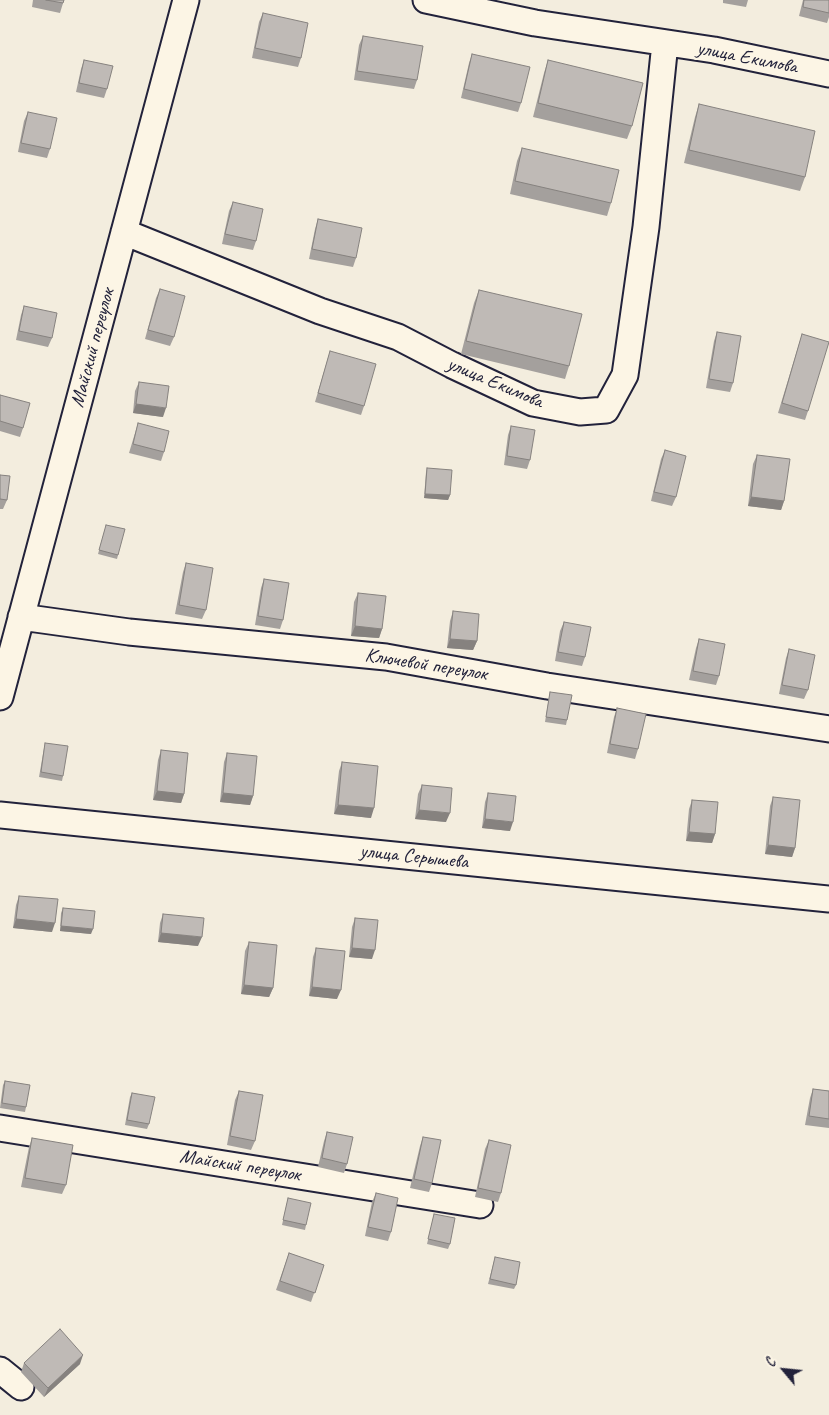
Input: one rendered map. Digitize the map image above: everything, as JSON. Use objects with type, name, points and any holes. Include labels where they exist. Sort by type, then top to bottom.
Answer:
[{"type":"street","name":"Майский переулок","points":[[0,697],[186,0]]},
{"type":"street","name":"улица Екимова","points":[[426,0],[535,22],[665,43],[829,74]]},
{"type":"street","name":"улица Екимова","points":[[124,232],[320,311],[398,337],[533,403],[580,412],[606,410],[625,375],[646,227],[665,43]]},
{"type":"street","name":"Ключевой переулок","points":[[21,617],[129,632],[386,657],[547,686],[829,729]]},
{"type":"street","name":"улица Серышева","points":[[0,815],[829,899]]},
{"type":"street","name":"Майский переулок","points":[[0,1128],[480,1205]]},
{"type":"street","points":[[0,1370],[21,1387]]},
{"type":"building","points":[[46,0],[64,0],[63,3]]},
{"type":"building","points":[[804,0],[829,0],[829,13],[803,7]]},
{"type":"building","points":[[263,13],[308,23],[301,58],[255,48]]},
{"type":"building","points":[[363,36],[423,46],[417,80],[357,71]]},
{"type":"building","points":[[472,54],[530,67],[521,103],[464,89]]},
{"type":"building","points":[[84,60],[113,66],[107,89],[79,83]]},
{"type":"building","points":[[548,60],[643,83],[632,126],[538,103]]},
{"type":"building","points":[[699,104],[815,131],[805,177],[689,150]]},
{"type":"building","points":[[28,112],[57,118],[50,149],[21,143]]},
{"type":"building","points":[[522,148],[619,170],[611,203],[515,181]]},
{"type":"building","points":[[233,202],[263,209],[256,241],[225,234]]},
{"type":"building","points":[[318,219],[362,228],[356,258],[312,249]]},
{"type":"building","points":[[160,289],[185,296],[174,337],[148,330]]},
{"type":"building","points":[[479,290],[582,314],[569,366],[466,341]]},
{"type":"building","points":[[24,306],[57,313],[52,338],[19,331]]},
{"type":"building","points":[[717,332],[741,336],[733,383],[709,379]]},
{"type":"building","points":[[802,334],[829,342],[808,411],[782,403]]},
{"type":"building","points":[[330,351],[376,364],[364,406],[318,393]]},
{"type":"building","points":[[139,382],[169,386],[166,408],[136,404]]},
{"type":"building","points":[[0,395],[30,403],[23,428],[0,421]]},
{"type":"building","points":[[138,423],[169,431],[164,452],[133,444]]},
{"type":"building","points":[[511,426],[535,430],[530,460],[507,456]]},
{"type":"building","points":[[665,450],[686,456],[676,497],[654,492]]},
{"type":"building","points":[[757,455],[790,459],[784,501],[751,497]]},
{"type":"building","points":[[427,468],[452,470],[450,495],[425,494]]},
{"type":"building","points":[[0,475],[10,476],[7,500],[0,499]]},
{"type":"building","points":[[106,525],[125,529],[118,555],[99,550]]},
{"type":"building","points":[[186,563],[213,568],[206,610],[179,605]]},
{"type":"building","points":[[264,579],[289,583],[283,620],[258,616]]},
{"type":"building","points":[[358,593],[386,596],[382,629],[355,626]]},
{"type":"building","points":[[453,611],[479,614],[477,641],[450,639]]},
{"type":"building","points":[[564,622],[591,627],[585,657],[558,652]]},
{"type":"building","points":[[699,639],[725,644],[719,676],[693,671]]},
{"type":"building","points":[[789,649],[815,655],[808,690],[782,685]]},
{"type":"building","points":[[550,692],[572,695],[567,720],[546,717]]},
{"type":"building","points":[[617,708],[646,714],[638,749],[610,744]]},
{"type":"building","points":[[45,743],[68,746],[63,776],[41,772]]},
{"type":"building","points":[[161,750],[188,753],[184,794],[157,791]]},
{"type":"building","points":[[227,753],[257,756],[253,796],[223,793]]},
{"type":"building","points":[[342,762],[378,766],[374,808],[338,805]]},
{"type":"building","points":[[422,785],[452,788],[450,813],[419,810]]},
{"type":"building","points":[[488,793],[516,796],[513,822],[485,819]]},
{"type":"building","points":[[773,797],[800,800],[795,848],[768,845]]},
{"type":"building","points":[[692,800],[718,802],[715,834],[689,832]]},
{"type":"building","points":[[19,896],[58,899],[55,923],[16,919]]},
{"type":"building","points":[[63,908],[95,911],[93,929],[61,926]]},
{"type":"building","points":[[163,914],[204,918],[202,937],[161,933]]},
{"type":"building","points":[[355,918],[378,920],[375,950],[352,948]]},
{"type":"building","points":[[249,942],[277,945],[273,988],[244,985]]},
{"type":"building","points":[[316,948],[345,951],[341,990],[312,987]]},
{"type":"building","points":[[5,1081],[30,1085],[26,1107],[2,1103]]},
{"type":"building","points":[[813,1089],[829,1091],[829,1119],[809,1116]]},
{"type":"building","points":[[239,1091],[263,1095],[255,1141],[230,1136]]},
{"type":"building","points":[[132,1093],[155,1097],[149,1124],[127,1120]]},
{"type":"building","points":[[327,1132],[353,1137],[347,1164],[322,1158]]},
{"type":"building","points":[[423,1137],[441,1140],[432,1183],[414,1179]]},
{"type":"building","points":[[32,1138],[73,1145],[66,1185],[25,1178]]},
{"type":"building","points":[[489,1140],[511,1145],[501,1193],[478,1188]]},
{"type":"building","points":[[376,1193],[398,1198],[391,1232],[368,1227]]},
{"type":"building","points":[[288,1198],[311,1203],[306,1225],[283,1220]]},
{"type":"building","points":[[434,1214],[455,1218],[450,1244],[428,1239]]},
{"type":"building","points":[[289,1253],[324,1265],[315,1293],[280,1281]]},
{"type":"building","points":[[495,1257],[520,1262],[516,1285],[490,1279]]},
{"type":"building","points":[[60,1329],[83,1355],[48,1388],[24,1363]]}]
